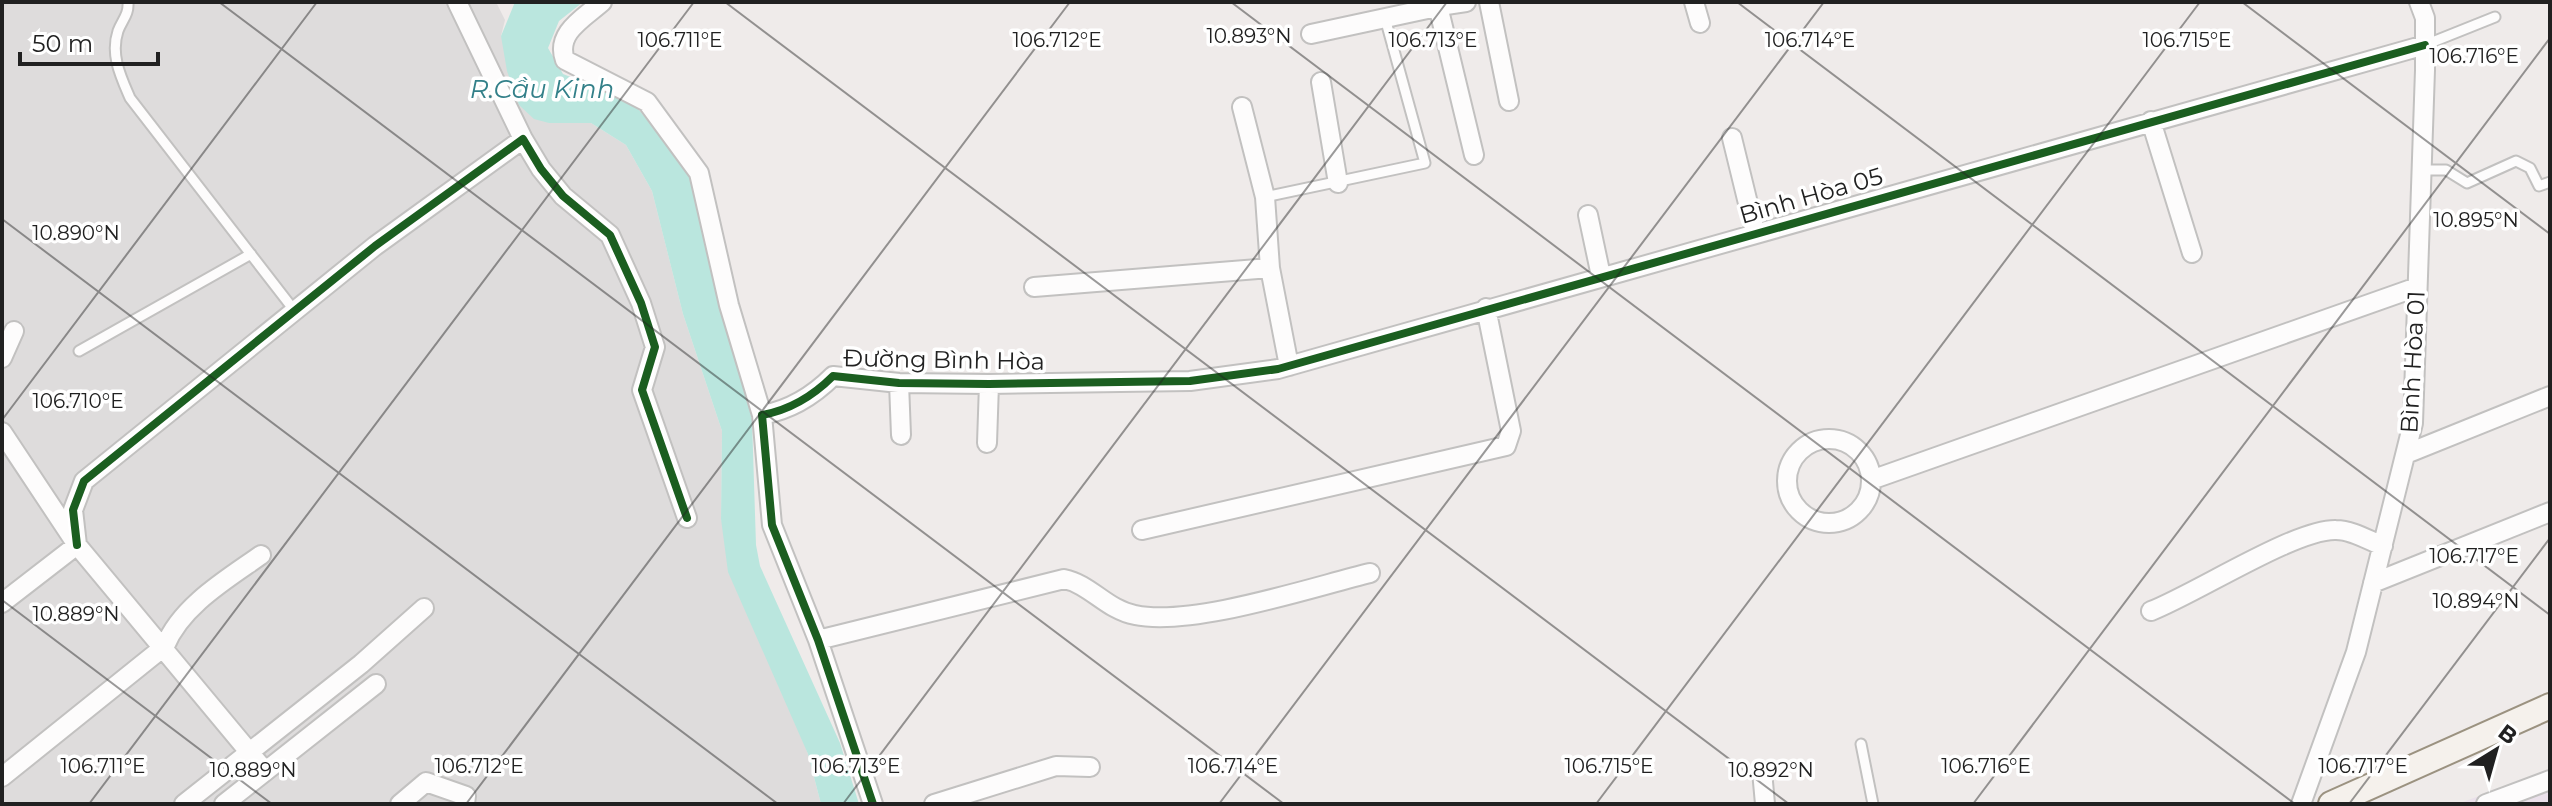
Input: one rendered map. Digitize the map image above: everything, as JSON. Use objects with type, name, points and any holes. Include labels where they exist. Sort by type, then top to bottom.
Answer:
[{"type":"main road","points":[[2331,804],[2550,706]]},
{"type":"street","points":[[457,2],[523,139],[541,169],[563,196],[610,235],[641,303],[655,347],[642,390],[687,518]]},
{"type":"street","points":[[602,2],[566,35],[562,45],[565,60],[647,102],[699,173],[729,305],[762,415],[772,525],[818,640],[873,804]]},
{"type":"street","points":[[1311,34],[1443,4],[1466,2]]},
{"type":"street","points":[[1489,2],[1509,101]]},
{"type":"street","points":[[1694,2],[1700,23]]},
{"type":"street","name":"Bình Hòa 01","points":[[2301,804],[2356,652],[2413,423],[2425,45],[2425,18],[2419,2]]},
{"type":"street","points":[[1443,4],[1474,155]]},
{"type":"street","name":"Bình Hòa 05","points":[[1208,379],[1289,366],[2425,45]]},
{"type":"street","points":[[1321,82],[1338,183]]},
{"type":"street","points":[[1242,107],[1265,197],[1270,268],[1289,366]]},
{"type":"street","points":[[2151,121],[2192,253]]},
{"type":"street","points":[[1732,138],[1755,232]]},
{"type":"street","points":[[77,545],[73,510],[84,481],[375,246],[523,139]]},
{"type":"street","points":[[1588,215],[1601,276]]},
{"type":"street","points":[[1034,287],[1270,268]]},
{"type":"street","points":[[1871,480],[2417,287]]},
{"type":"street","points":[[1142,530],[1506,446],[1511,431],[1486,308]]},
{"type":"street","points":[[2,358],[14,331]]},
{"type":"street","name":"Đường Bình Hòa","points":[[762,415],[779,412],[810,396],[837,374],[899,383],[1208,379]]},
{"type":"street","points":[[899,383],[901,435]]},
{"type":"street","points":[[987,443],[989,384]]},
{"type":"street","points":[[2406,454],[2550,396]]},
{"type":"street","points":[[2,432],[77,545],[165,646],[265,771]]},
{"type":"street","points":[[1822,440],[1845,443],[1855,449],[1864,458],[1871,480],[1869,492],[1857,512],[1836,523],[1824,523],[1802,513],[1794,504],[1786,482],[1793,459],[1800,450],[1822,440]]},
{"type":"street","points":[[2373,583],[2550,512]]},
{"type":"street","points":[[2151,611],[2186,598],[2309,533],[2338,530],[2383,546]]},
{"type":"street","points":[[2,603],[77,545]]},
{"type":"street","points":[[2,777],[165,646],[171,632],[196,606],[261,555]]},
{"type":"street","points":[[818,640],[1064,579],[1078,583],[1107,604],[1130,614],[1179,618],[1370,573]]},
{"type":"street","points":[[184,804],[361,664],[424,608]]},
{"type":"street","points":[[224,804],[376,684]]},
{"type":"street","points":[[934,804],[1056,766],[1090,767]]},
{"type":"street","points":[[1762,771],[1765,804]]},
{"type":"street","points":[[2486,804],[2550,780]]},
{"type":"street","points":[[400,804],[426,782],[466,796],[465,804]]},
{"type":"lane","points":[[128,2],[129,13],[118,32],[116,66],[130,98],[294,310]]},
{"type":"lane","points":[[2425,45],[2495,17]]},
{"type":"lane","points":[[1265,197],[1425,163],[1385,18]]},
{"type":"lane","points":[[2422,170],[2446,170],[2467,183],[2516,161],[2530,168],[2539,186],[2550,182]]},
{"type":"lane","points":[[79,351],[251,254]]},
{"type":"lane","points":[[1861,744],[1873,804]]},
{"type":"shaded area","points":[[2,2],[496,2],[505,20],[501,36],[549,123],[591,123],[626,145],[652,191],[683,314],[722,431],[721,519],[808,754],[821,804],[2,804]]},
{"type":"shaded area","points":[[2550,769],[2550,804],[2458,804]]},
{"type":"water","name":"R.Cầu Kinh","points":[[515,2],[583,2],[559,21],[548,48],[563,74],[632,101],[692,177],[752,420],[756,545],[760,566],[840,743],[859,804],[821,804],[808,754],[728,572],[721,519],[722,431],[683,314],[652,191],[626,145],[591,123],[549,123],[534,119],[519,105],[507,71],[501,36]]},
{"type":"cycle path","points":[[873,804],[818,640],[772,525],[762,415],[800,401],[833,376],[899,383],[1190,381],[1278,369],[2425,45]]},
{"type":"cycle path","points":[[77,545],[73,510],[84,481],[375,246],[523,139],[541,169],[563,196],[610,235],[641,303],[655,347],[642,390],[687,518]]}]
